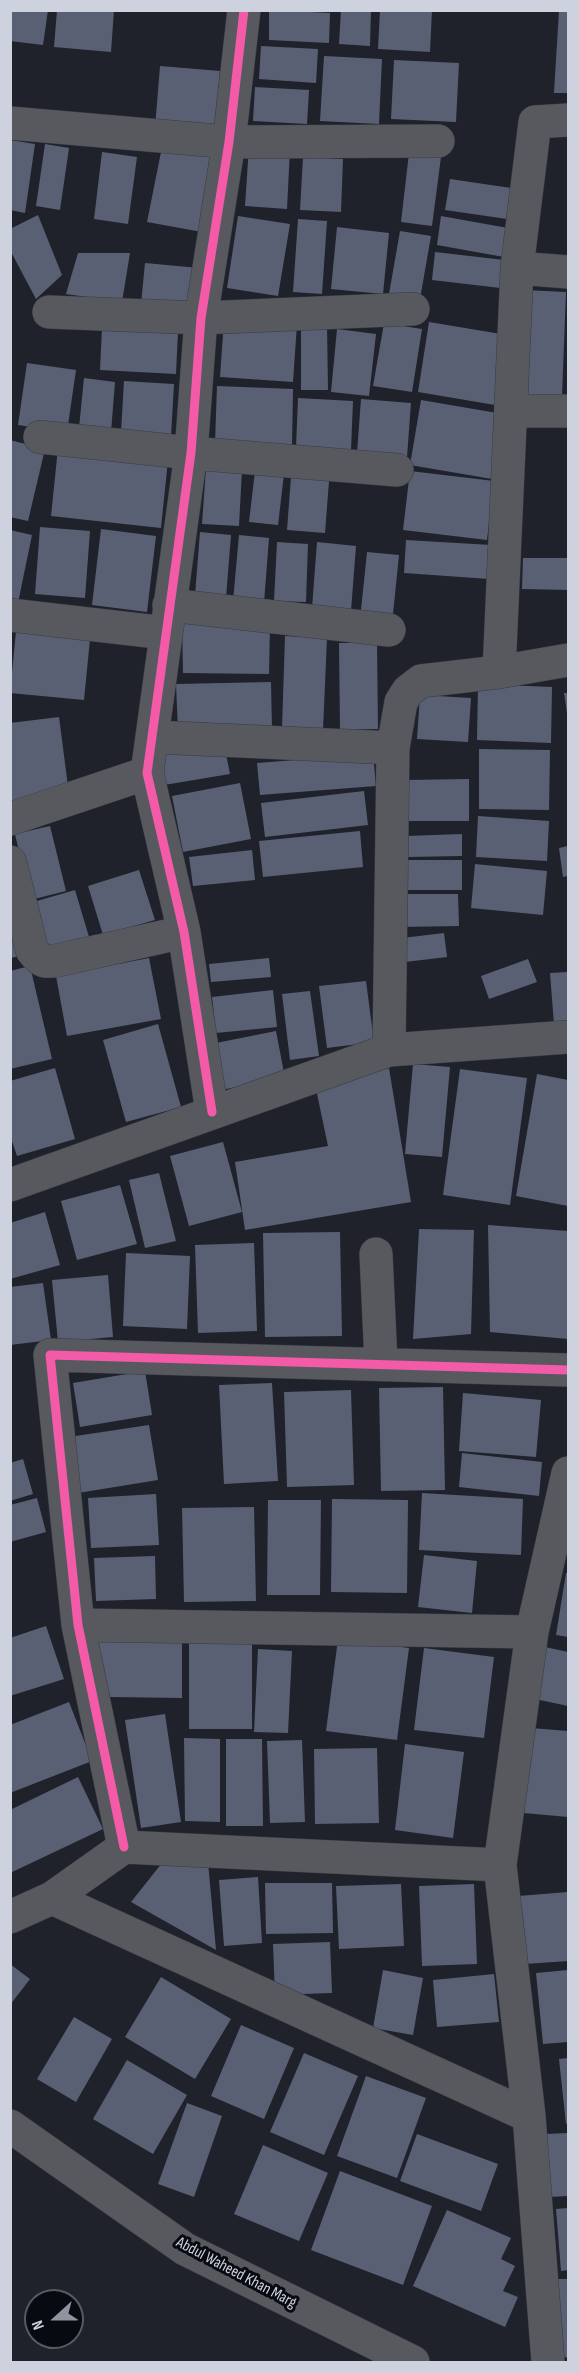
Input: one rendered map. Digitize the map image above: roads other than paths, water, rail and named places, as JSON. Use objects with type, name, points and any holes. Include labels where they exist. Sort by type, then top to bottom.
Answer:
[{"type":"street","points":[[212,1112],[183,932],[147,773],[154,737],[167,619],[191,453],[201,318],[229,142],[244,10]]},
{"type":"street","points":[[499,672],[517,268],[535,122],[568,120]]},
{"type":"street","points":[[10,123],[229,142],[438,141]]},
{"type":"street","points":[[517,268],[568,272]]},
{"type":"street","points":[[48,312],[201,318],[413,309]]},
{"type":"street","points":[[512,411],[568,411]]},
{"type":"street","points":[[40,437],[191,453],[397,470]]},
{"type":"street","points":[[10,615],[167,619],[389,630]]},
{"type":"street","points":[[389,1050],[393,748],[401,702],[408,692],[421,681],[499,672],[568,660]]},
{"type":"street","points":[[154,737],[393,748]]},
{"type":"street","points":[[10,819],[147,773]]},
{"type":"street","points":[[10,862],[33,950],[39,960],[46,962],[59,960],[183,932]]},
{"type":"street","points":[[10,1185],[389,1050],[568,1037]]},
{"type":"street","points":[[376,1254],[381,1363]]},
{"type":"street","points":[[124,1847],[78,1625],[50,1355],[568,1370]]},
{"type":"street","points":[[548,2362],[529,2116],[500,1865],[532,1632],[568,1473]]},
{"type":"street","points":[[78,1625],[532,1632]]},
{"type":"street","points":[[10,1917],[52,1899],[124,1847],[500,1865]]},
{"type":"street","points":[[52,1899],[529,2116]]},
{"type":"street","name":"Abdul Waheed Khan Marg","points":[[10,2126],[185,2249],[412,2362]]}]
